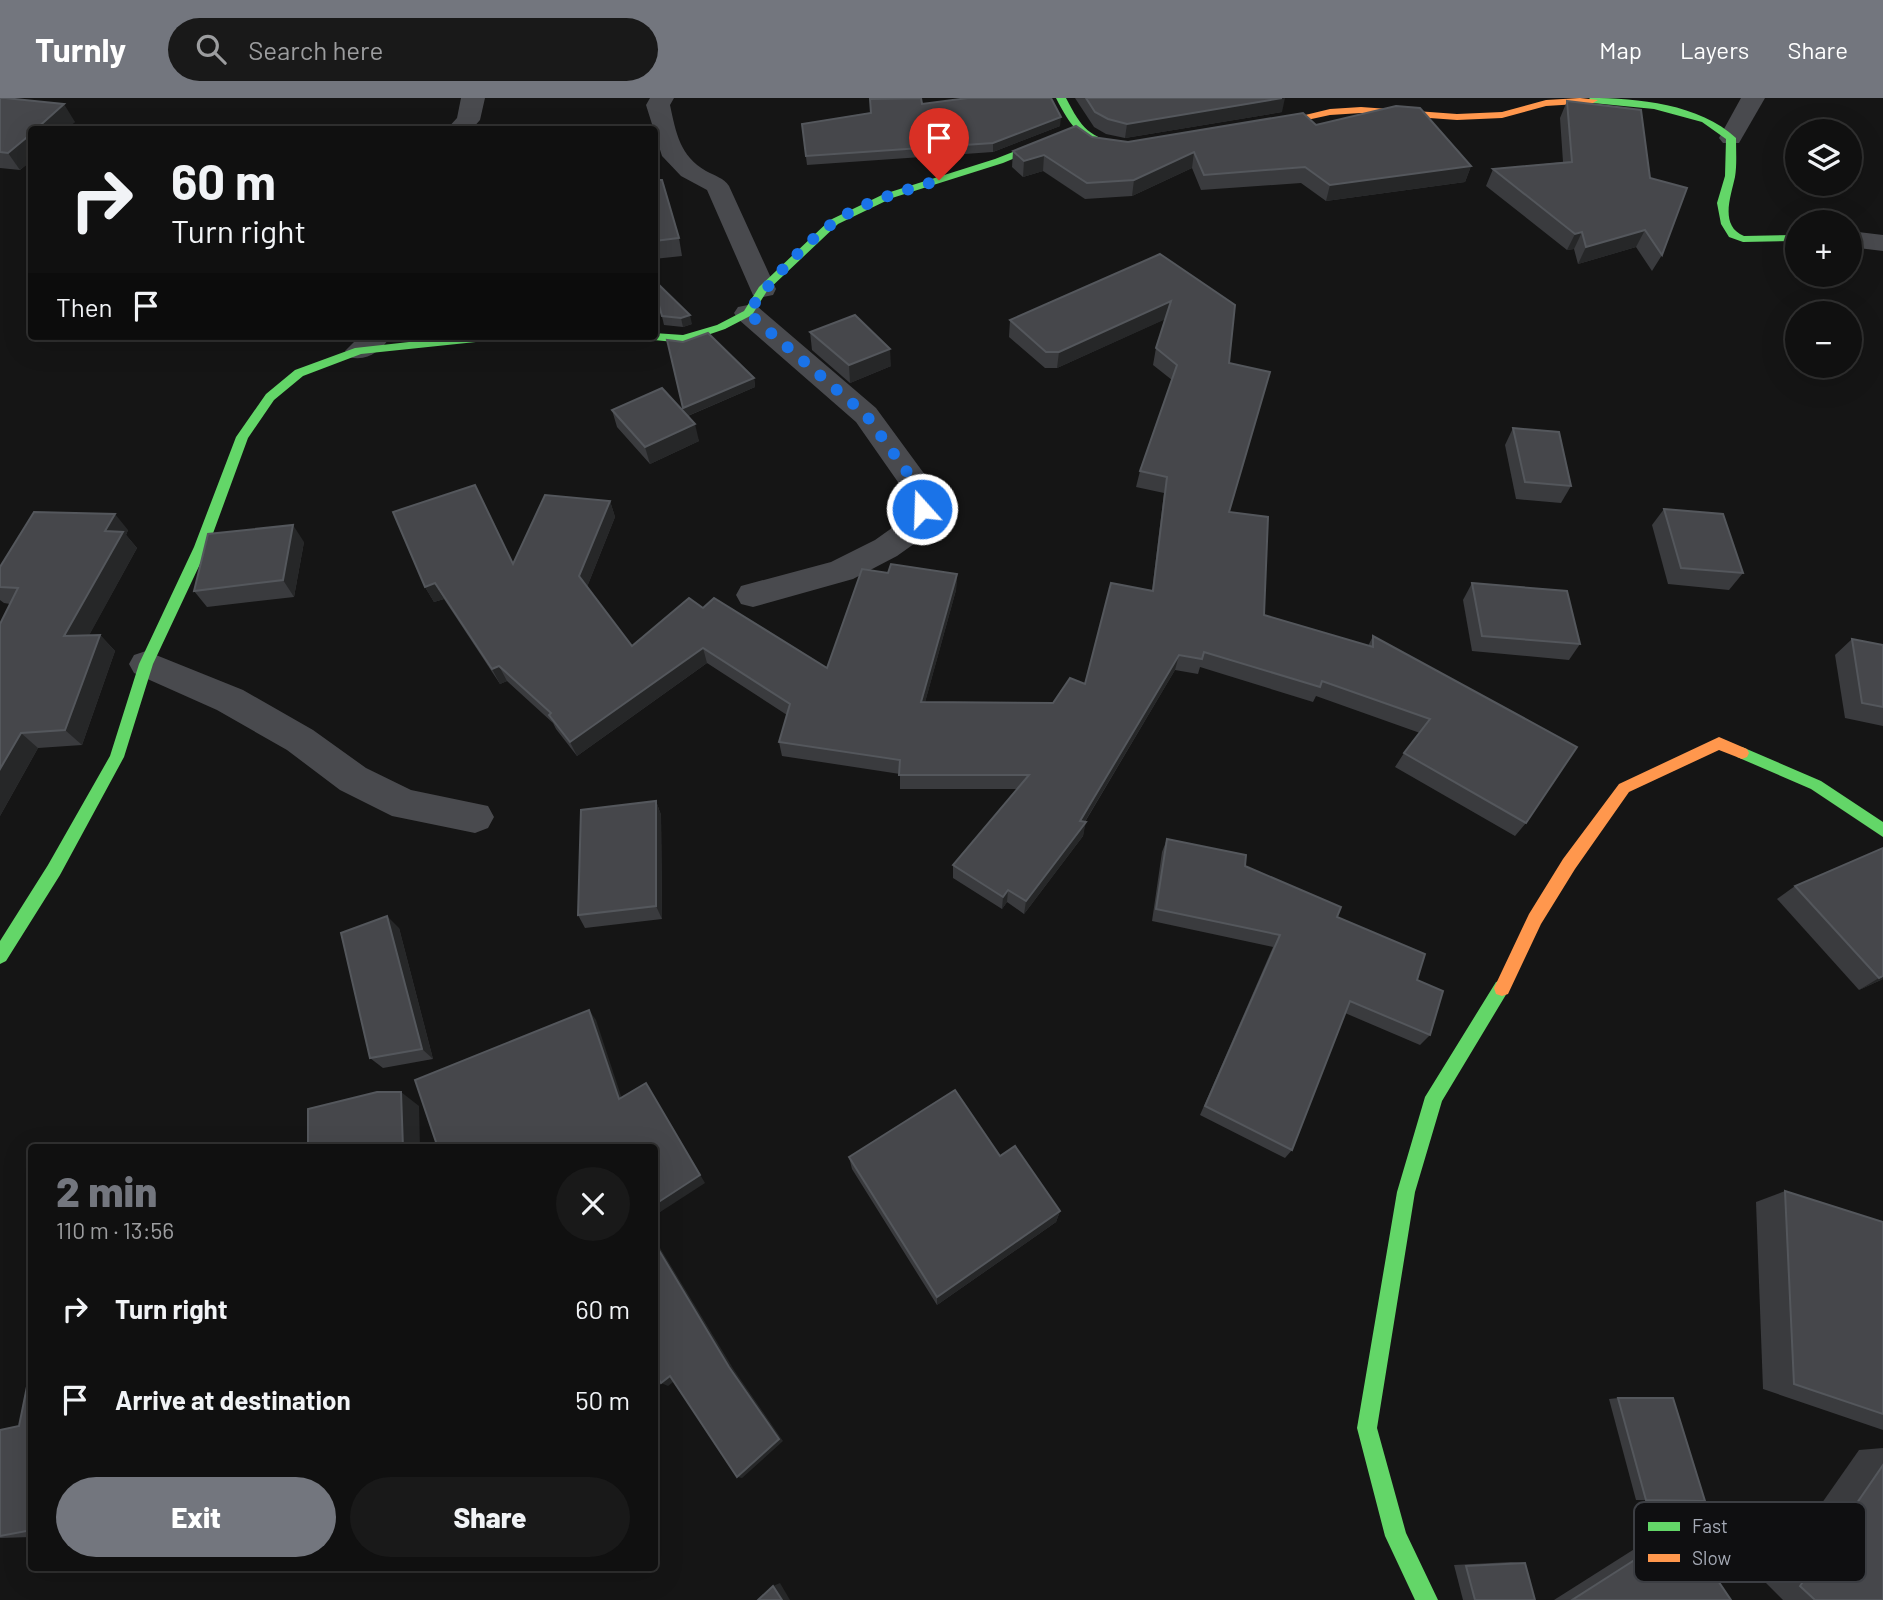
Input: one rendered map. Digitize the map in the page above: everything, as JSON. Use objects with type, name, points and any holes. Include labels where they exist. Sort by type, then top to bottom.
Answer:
[{"type":"street","points":[[461,126],[468,120],[473,98]]},
{"type":"street","points":[[662,98],[658,105],[673,158],[689,174],[717,186],[756,301],[866,415],[923,494],[921,523],[886,548],[841,571],[753,595]]},
{"type":"street","points":[[1061,98],[1077,130],[1099,145],[1125,148],[1138,146]]},
{"type":"street","points":[[1754,98],[1731,138],[1730,176],[1722,203],[1726,224],[1733,235],[1743,239],[1785,238]]},
{"type":"street","points":[[1236,131],[1330,112],[1360,110],[1457,117],[1502,115],[1544,100],[1599,100],[1656,106],[1705,120],[1731,138]]},
{"type":"street","points":[[658,336],[684,339],[721,327],[756,301],[834,222],[888,196],[999,161],[1077,130]]},
{"type":"street","points":[[1862,240],[1883,243]]},
{"type":"street","points":[[0,956],[54,870],[117,758],[146,664],[201,547],[242,437],[270,397],[299,373],[368,344],[432,340]]},
{"type":"street","points":[[146,664],[230,700],[300,740],[354,779],[405,805],[475,817]]},
{"type":"street","points":[[1427,1600],[1396,1536],[1367,1428],[1406,1192],[1434,1097],[1494,1005],[1535,919],[1569,864],[1624,788],[1719,743],[1816,785],[1883,830]]},
{"type":"building","points":[[0,98],[64,104],[39,126],[28,126],[28,136],[8,153],[0,152]]},
{"type":"building","points":[[921,98],[922,104],[968,98],[1051,98],[1061,117],[993,143],[806,156],[802,124],[871,113],[870,99]]},
{"type":"building","points":[[1086,98],[1282,98],[1127,124],[1095,112]]},
{"type":"building","points":[[1567,101],[1641,110],[1650,178],[1687,188],[1662,255],[1645,230],[1586,247],[1582,232],[1575,234],[1493,169],[1572,162]]},
{"type":"building","points":[[1396,106],[1420,108],[1471,166],[1330,185],[1305,167],[1204,175],[1194,152],[1134,180],[1087,183],[1044,155],[1024,161],[1013,151],[1076,126],[1092,137],[1128,142],[1303,113],[1316,125]]},
{"type":"building","points":[[658,180],[662,180],[679,238],[658,241]]},
{"type":"building","points":[[1160,254],[1235,305],[1229,363],[1270,372],[1229,512],[1268,517],[1264,615],[1373,647],[1373,636],[1577,747],[1526,823],[1404,753],[1430,719],[1322,681],[1320,687],[1204,652],[1202,659],[1179,655],[1080,821],[1086,822],[1026,901],[1008,890],[1003,897],[953,865],[1029,775],[899,775],[900,760],[779,742],[790,704],[703,648],[570,742],[549,715],[551,713],[499,666],[492,669],[435,583],[425,587],[393,512],[475,485],[513,564],[545,495],[610,501],[579,576],[632,646],[689,598],[703,608],[714,598],[827,668],[862,569],[888,573],[891,564],[957,574],[921,702],[1053,703],[1070,678],[1085,684],[1111,583],[1153,591],[1167,477],[1140,471],[1177,365],[1156,348],[1171,301],[1059,352],[1046,352],[1010,320]]},
{"type":"building","points":[[658,284],[690,315],[681,318],[662,316],[658,302]]},
{"type":"building","points":[[855,315],[890,349],[849,365],[810,332]]},
{"type":"building","points":[[708,333],[754,378],[683,408],[667,340],[683,342]]},
{"type":"building","points":[[662,388],[695,424],[645,447],[612,410]]},
{"type":"building","points":[[1513,428],[1559,432],[1571,486],[1525,482]]},
{"type":"building","points":[[1664,509],[1723,514],[1743,573],[1681,568]]},
{"type":"building","points":[[34,512],[115,514],[105,531],[123,532],[64,636],[100,635],[65,730],[21,733],[0,769],[0,624],[18,588],[0,587],[0,567]]},
{"type":"building","points":[[293,525],[283,580],[194,591],[208,534]]},
{"type":"building","points":[[1472,583],[1567,591],[1580,644],[1482,636]]},
{"type":"building","points":[[1852,639],[1883,645],[1883,707],[1862,703]]},
{"type":"building","points":[[656,801],[656,906],[578,915],[581,810]]},
{"type":"building","points":[[1167,839],[1246,855],[1245,866],[1341,907],[1337,917],[1425,954],[1417,980],[1443,991],[1430,1035],[1350,1001],[1292,1150],[1205,1106],[1280,935],[1156,909]]},
{"type":"building","points":[[1883,848],[1883,976],[1879,978],[1795,886]]},
{"type":"building","points":[[387,916],[422,1049],[370,1058],[341,933]]},
{"type":"building","points":[[589,1010],[619,1099],[646,1083],[700,1175],[658,1202],[658,1144],[437,1144],[415,1080]]},
{"type":"building","points":[[955,1090],[1000,1156],[1015,1146],[1060,1211],[937,1297],[849,1157]]},
{"type":"building","points":[[377,1092],[401,1092],[403,1144],[308,1144],[308,1109]]},
{"type":"building","points":[[1785,1191],[1883,1222],[1883,1414],[1794,1384]]},
{"type":"building","points":[[658,1249],[729,1367],[779,1439],[737,1477],[670,1376],[661,1383],[658,1378]]},
{"type":"building","points":[[28,1382],[28,1531],[0,1536],[0,1430],[19,1426]]},
{"type":"building","points":[[1618,1398],[1673,1398],[1705,1501],[1646,1500]]},
{"type":"building","points":[[1883,1465],[1883,1600],[1815,1600],[1800,1586],[1803,1582],[1866,1582],[1866,1502],[1858,1502]]},
{"type":"building","points":[[1634,1560],[1634,1582],[1719,1582],[1731,1600],[1572,1600]]},
{"type":"building","points":[[1525,1563],[1535,1600],[1475,1600],[1466,1566]]},
{"type":"building","points":[[773,1586],[782,1600],[758,1600]]},
{"type":"traffic: fast","points":[[1061,98],[1077,126],[1089,137],[1097,142],[1120,147]]},
{"type":"traffic: fast","points":[[1593,100],[1655,106],[1705,120],[1731,138],[1730,176],[1722,203],[1726,224],[1733,235],[1743,239],[1785,238]]},
{"type":"traffic: fast","points":[[658,336],[684,339],[721,327],[748,313],[763,289],[834,222],[888,196],[999,161],[1062,136]]},
{"type":"traffic: fast","points":[[0,956],[54,870],[117,757],[146,664],[201,547],[242,437],[270,397],[299,373],[359,351],[459,340]]},
{"type":"traffic: fast","points":[[1742,753],[1816,785],[1883,830]]},
{"type":"traffic: fast","points":[[1427,1600],[1396,1536],[1367,1428],[1406,1192],[1434,1097],[1502,988]]},
{"type":"traffic: slow","points":[[1256,128],[1330,112],[1361,110],[1457,117],[1502,115],[1546,103],[1593,100]]},
{"type":"traffic: slow","points":[[1502,988],[1535,919],[1569,864],[1624,788],[1719,743],[1742,753]]},
{"type":"route","points":[[922,509],[923,494],[866,415],[748,313],[763,289],[834,222],[888,196],[939,180]]}]
